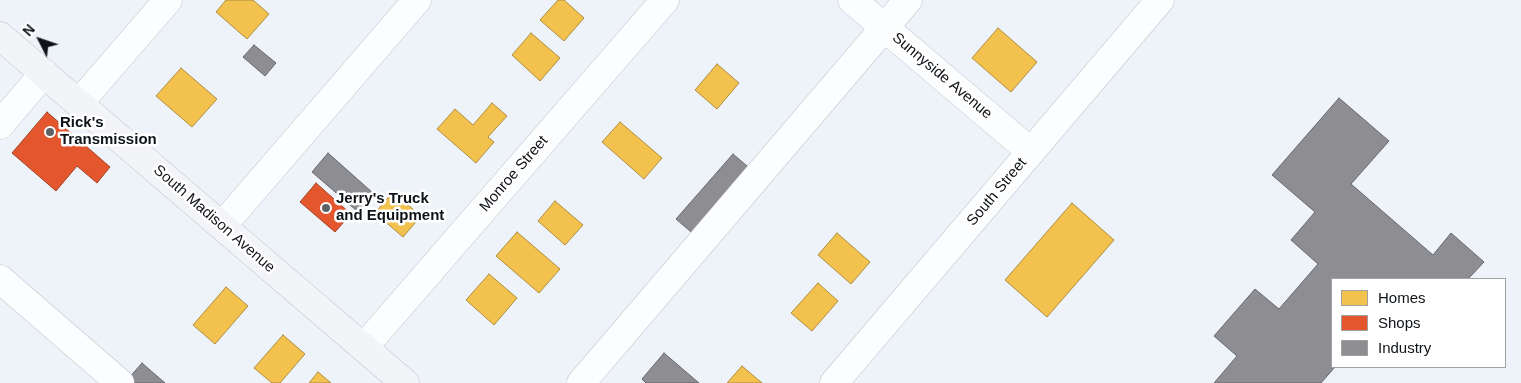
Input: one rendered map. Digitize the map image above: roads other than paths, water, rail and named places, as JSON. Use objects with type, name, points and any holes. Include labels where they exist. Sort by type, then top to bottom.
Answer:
[{"type":"main road","name":"South Madison Avenue","points":[[0,36],[406,383]]},
{"type":"street","points":[[79,103],[168,0]]},
{"type":"street","points":[[222,226],[416,0]]},
{"type":"street","name":"Monroe Street","points":[[364,347],[665,0]]},
{"type":"street","name":"Sunnyside Avenue","points":[[852,0],[1031,152]]},
{"type":"street","points":[[581,383],[908,0]]},
{"type":"street","name":"South Street","points":[[834,383],[1160,0]]},
{"type":"street","points":[[0,125],[44,73]]},
{"type":"street","points":[[0,279],[120,383]]},
{"type":"place","name":"Rick's Transmission","points":[[50,132]]},
{"type":"place","name":"Jerry's Truck and Equipment","points":[[326,208]]}]
